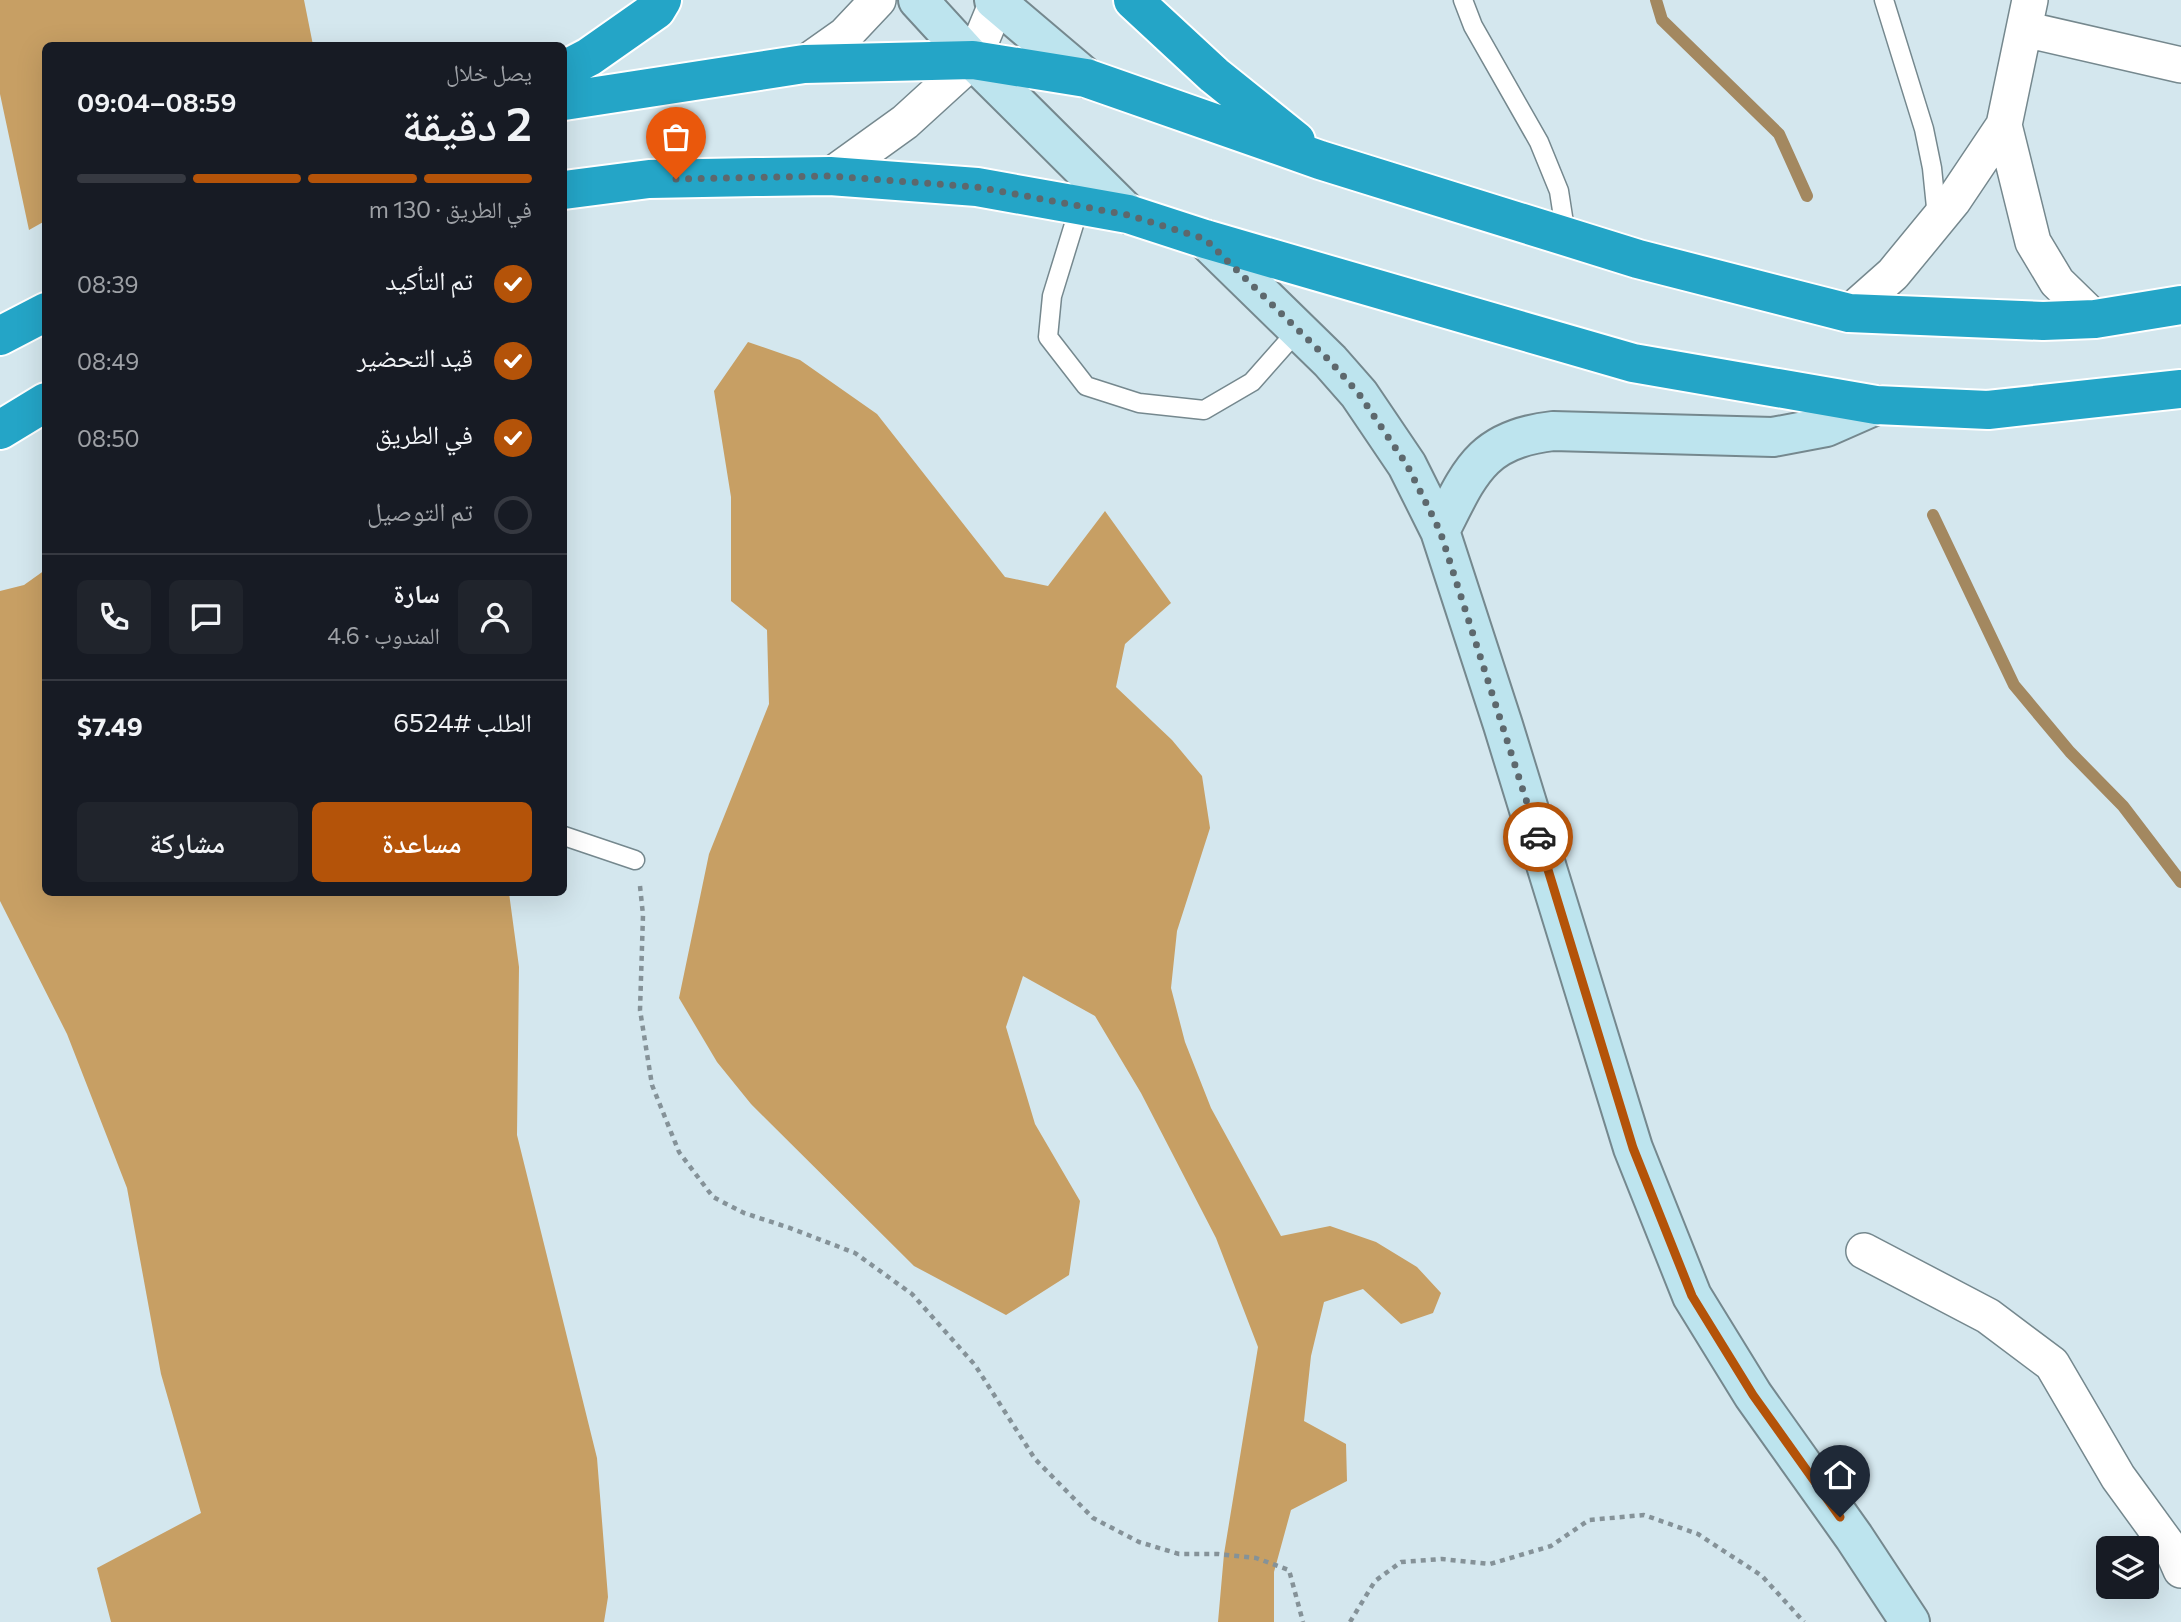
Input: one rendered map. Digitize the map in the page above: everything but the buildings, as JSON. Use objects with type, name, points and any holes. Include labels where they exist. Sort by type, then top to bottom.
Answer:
[{"type":"highway","points":[[567,68],[589,57],[656,9],[662,0]]},
{"type":"highway","points":[[1133,0],[1214,75],[1320,160]]},
{"type":"highway","points":[[567,101],[804,64],[973,60],[1086,78],[1320,160],[1638,259],[1849,313],[1990,320],[2095,319],[2181,305]]},
{"type":"highway","points":[[567,190],[649,179],[830,176],[977,187],[1128,215],[1633,363],[1877,405],[1988,410],[2181,389]]},
{"type":"highway","points":[[0,336],[42,314]]},
{"type":"highway","points":[[0,430],[42,404]]},
{"type":"street","points":[[804,64],[845,35],[878,0]]},
{"type":"street","points":[[918,0],[973,60],[1128,215]]},
{"type":"street","points":[[830,176],[905,122],[973,60],[996,1],[1086,78]]},
{"type":"street","points":[[1849,313],[1892,274],[1937,220],[1969,180],[2004,125],[2027,14],[2181,65]]},
{"type":"street","points":[[2004,125],[2034,242],[2057,282],[2095,319]]},
{"type":"street","points":[[1205,239],[1359,394],[1407,465],[1440,531],[1507,737],[1633,1148],[1692,1296],[1753,1395],[1854,1537],[1910,1622]]},
{"type":"street","points":[[1440,531],[1467,479],[1478,464],[1506,441],[1529,433],[1553,431],[1773,437],[1826,427],[1877,405]]},
{"type":"street","points":[[1864,1251],[1987,1316],[2052,1364],[2118,1477],[2174,1554],[2181,1570]]},
{"type":"lane","points":[[1464,0],[1474,26],[1539,142],[1559,191],[1566,236]]},
{"type":"lane","points":[[1884,0],[1924,129],[1932,168],[1937,220]]},
{"type":"lane","points":[[1080,205],[1052,296],[1048,337],[1086,386],[1139,403],[1204,410],[1252,382],[1298,330]]},
{"type":"lane","points":[[567,837],[635,860]]},
{"type":"path","points":[[635,860],[643,915],[639,1010],[652,1085],[679,1152],[713,1197],[744,1213],[855,1253],[912,1294],[975,1365],[1035,1459],[1093,1518],[1139,1542],[1179,1554],[1256,1558],[1289,1570],[1303,1622]]},
{"type":"path","points":[[1350,1622],[1375,1581],[1401,1562],[1443,1559],[1490,1564],[1551,1546],[1589,1520],[1644,1515],[1698,1534],[1762,1576],[1804,1622]]},
{"type":"shaded area","points":[[0,0],[304,0],[312,42],[42,42],[42,223],[29,230],[0,94]]},
{"type":"shaded area","points":[[748,342],[800,360],[877,414],[1005,577],[1048,586],[1105,511],[1171,603],[1125,644],[1116,687],[1172,740],[1202,776],[1210,828],[1177,931],[1171,988],[1185,1042],[1211,1108],[1281,1236],[1330,1226],[1376,1242],[1417,1267],[1441,1293],[1433,1313],[1401,1324],[1363,1289],[1324,1302],[1311,1356],[1304,1421],[1346,1444],[1347,1481],[1291,1510],[1274,1572],[1274,1622],[1218,1622],[1224,1554],[1258,1347],[1216,1238],[1141,1093],[1095,1016],[1023,976],[1006,1027],[1035,1124],[1080,1201],[1069,1275],[1006,1315],[914,1266],[751,1104],[717,1062],[679,998],[709,854],[769,704],[767,630],[731,601],[731,497],[714,391]]},
{"type":"shaded area","points":[[42,572],[42,896],[509,896],[519,967],[517,1135],[597,1458],[608,1597],[604,1622],[111,1622],[97,1568],[201,1513],[161,1374],[127,1188],[67,1034],[0,901],[0,591],[24,585]]},
{"type":"waterway","points":[[1656,0],[1662,20],[1779,134],[1807,196]]},
{"type":"waterway","points":[[1933,515],[2014,685],[2070,752],[2123,806],[2181,882]]},
{"type":"way so far","points":[[676,179],[830,176],[977,187],[1128,215],[1205,239],[1330,361],[1359,394],[1407,465],[1440,531],[1538,837]]},
{"type":"route","points":[[1538,837],[1633,1148],[1692,1296],[1753,1395],[1840,1517]]}]
